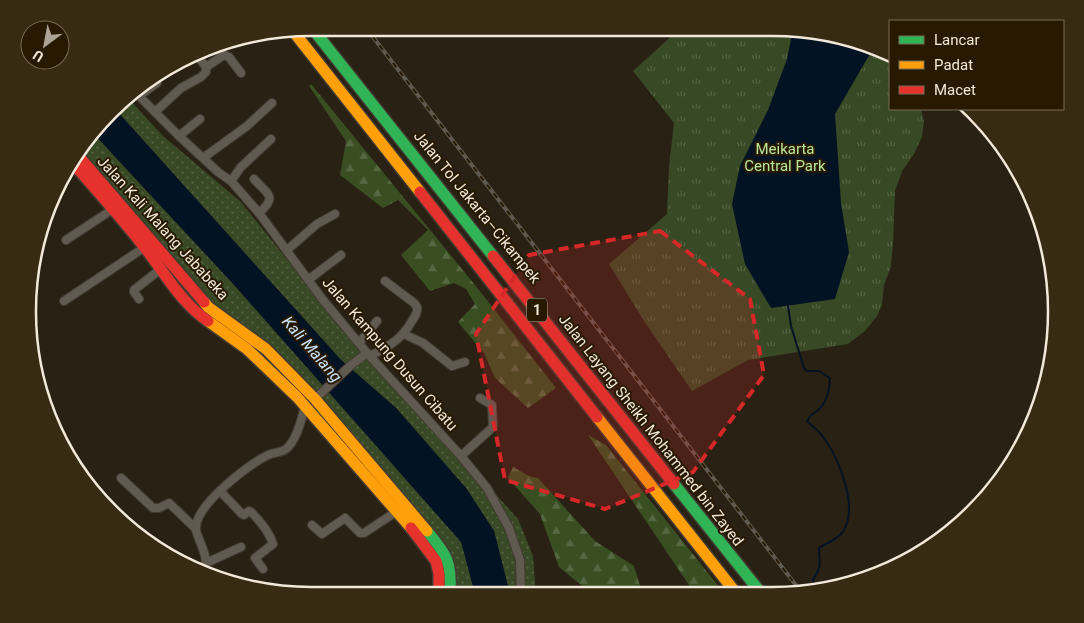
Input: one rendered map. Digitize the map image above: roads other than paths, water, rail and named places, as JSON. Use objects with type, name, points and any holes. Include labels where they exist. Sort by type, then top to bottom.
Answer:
[{"type":"main road","name":"Jalan Layang Sheikh Mohammed bin Zayed","points":[[308,36],[743,587]]},
{"type":"main road","name":"Jalan Layang Sheikh Mohammed bin Zayed","points":[[320,36],[758,587]]},
{"type":"main road","name":"1","points":[[298,37],[731,587]]},
{"type":"main road","name":"Jalan Kali Malang Jababeka","points":[[82,160],[208,307],[266,349],[315,399],[346,443],[444,553],[451,574],[450,587]]},
{"type":"main road","name":"Jalan Kali Malang Jababeka","points":[[77,168],[145,247],[180,294],[200,316],[247,349],[346,443]]},
{"type":"main road","points":[[180,294],[190,287]]},
{"type":"main road","name":"Jalan Kali Malang Jababeka","points":[[402,508],[436,561],[439,587]]},
{"type":"street","points":[[206,67],[226,55],[241,73]]},
{"type":"street","points":[[155,112],[181,88],[201,77],[206,72],[206,67],[201,60]]},
{"type":"street","name":"Jalan Kampung Dusun Cibatu","points":[[140,96],[179,136],[231,181],[259,213],[308,280],[359,343],[461,456],[487,488],[510,528],[520,560],[521,587]]},
{"type":"street","points":[[203,158],[247,126],[272,103]]},
{"type":"street","points":[[179,136],[200,119]]},
{"type":"street","points":[[231,181],[241,167],[271,140]]},
{"type":"street","points":[[254,179],[270,197],[268,205],[259,213]]},
{"type":"street","points":[[66,240],[113,209]]},
{"type":"street","points":[[287,250],[317,224],[335,214]]},
{"type":"street","points":[[64,301],[145,247]]},
{"type":"street","points":[[308,280],[341,255]]},
{"type":"street","points":[[139,298],[134,290],[162,268]]},
{"type":"street","points":[[315,399],[350,366],[369,354],[390,345],[404,334],[418,311],[417,307],[385,281]]},
{"type":"street","points":[[359,343],[377,321]]},
{"type":"street","points":[[404,334],[423,343],[452,366],[465,362]]},
{"type":"street","points":[[461,456],[493,427],[492,405],[480,398]]},
{"type":"street","points":[[195,528],[204,506],[220,491],[269,454],[284,451],[291,444],[306,407]]},
{"type":"street","points":[[121,478],[153,508],[159,508],[169,503],[195,528],[206,554],[206,564],[241,547]]},
{"type":"street","points":[[220,491],[242,515],[249,511],[251,512],[262,524],[271,539],[273,544],[255,558],[263,569]]},
{"type":"street","points":[[312,525],[322,534],[345,518],[362,534],[402,508]]},
{"type":"water","points":[[791,37],[826,42],[870,54],[835,114],[841,203],[849,252],[835,299],[771,308],[745,264],[732,204],[740,166],[768,110],[787,59]]},
{"type":"water","name":"Kali Malang","points":[[120,114],[341,360],[396,408],[466,488],[494,531],[508,587],[473,587],[461,542],[236,287],[98,138]]},
{"type":"waterway","points":[[788,306],[791,326],[804,368],[807,371],[819,371],[830,378],[829,390],[824,403],[807,421],[822,436],[836,458],[848,498],[849,511],[847,523],[842,533],[819,548],[820,564],[813,579],[814,583]]},
{"type":"railway","points":[[372,36],[796,585]]},
{"type":"park label","name":"Meikarta Central Park","points":[[785,158]]}]
